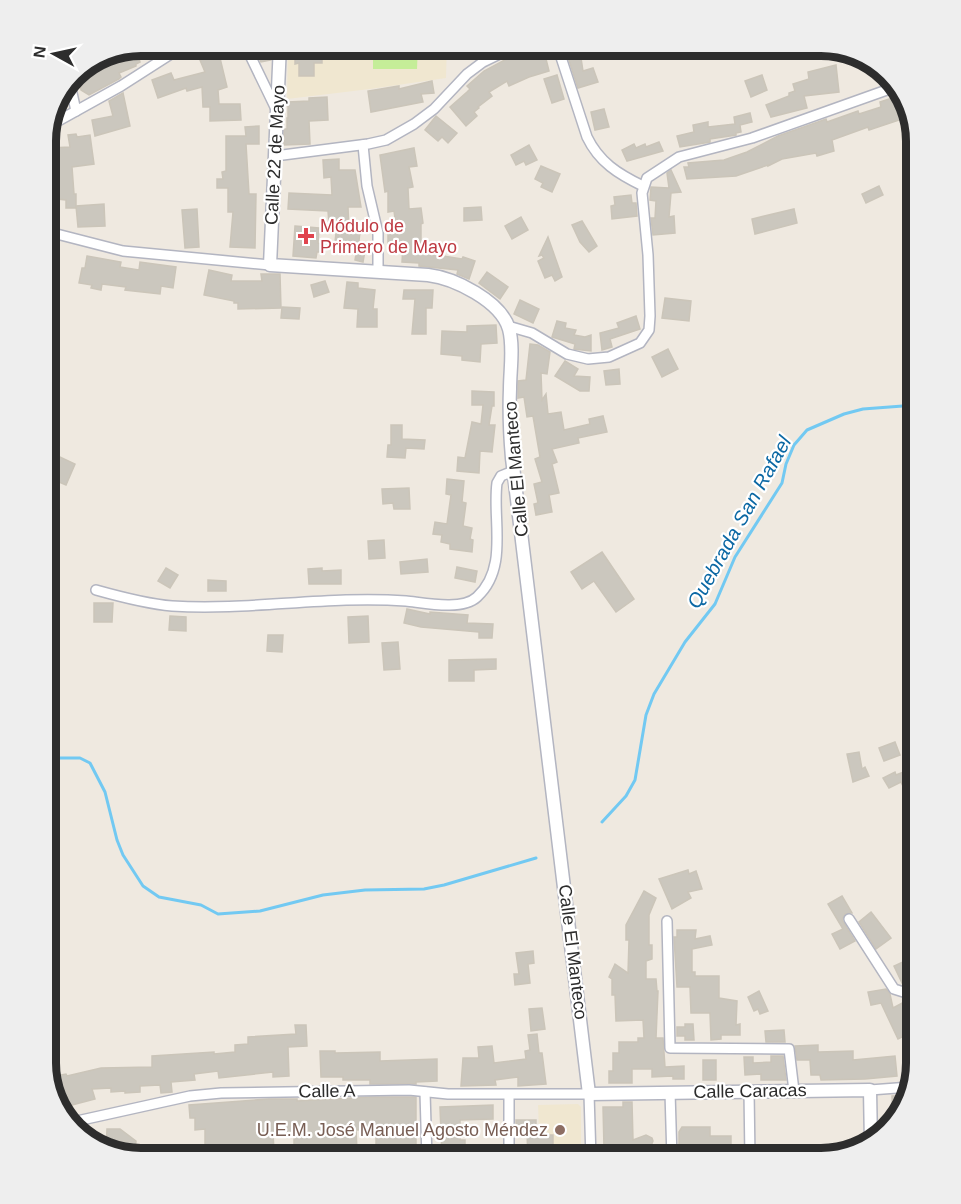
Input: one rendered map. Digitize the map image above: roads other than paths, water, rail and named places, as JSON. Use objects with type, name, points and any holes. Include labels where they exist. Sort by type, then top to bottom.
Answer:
[{"type":"street","points":[[58,121],[168,55]]},
{"type":"street","points":[[250,55],[277,111]]},
{"type":"street","name":"Calle 22 de Mayo","points":[[270,265],[280,55]]},
{"type":"street","points":[[275,156],[386,140],[434,109],[467,74],[496,56]]},
{"type":"street","points":[[560,56],[593,150],[612,170],[643,186]]},
{"type":"street","points":[[56,234],[123,251],[270,265],[428,275],[452,280],[467,288],[496,310],[508,326],[532,333],[567,354],[588,359],[609,357],[640,344],[649,330],[650,277],[642,202],[643,186],[652,173],[679,157],[752,138],[888,89]]},
{"type":"street","points":[[72,91],[76,111]]},
{"type":"street","points":[[363,145],[367,186],[378,233],[378,272]]},
{"type":"street","name":"Calle El Manteco","points":[[508,326],[511,345],[509,408],[513,471],[589,1094]]},
{"type":"street","points":[[96,590],[152,603],[186,607],[385,600],[435,604],[465,603],[477,597],[493,571],[498,542],[497,483],[501,476],[513,471]]},
{"type":"street","points":[[849,919],[894,989],[906,993]]},
{"type":"street","points":[[667,921],[670,1048],[789,1049],[794,1091]]},
{"type":"street","name":"Calle Caracas","points":[[589,1094],[902,1088]]},
{"type":"street","name":"Calle A","points":[[78,1121],[205,1094],[409,1090],[448,1094],[589,1094]]},
{"type":"street","points":[[870,1090],[871,1132]]},
{"type":"street","points":[[749,1091],[750,1148]]},
{"type":"street","points":[[425,1092],[427,1148]]},
{"type":"street","points":[[670,1092],[672,1148]]},
{"type":"street","points":[[589,1094],[591,1148]]},
{"type":"street","points":[[509,1095],[509,1148]]},
{"type":"waterway","name":"Quebrada San Rafael","points":[[602,822],[626,796],[635,780],[646,715],[654,694],[685,642],[715,604],[735,557],[782,483],[786,464],[794,445],[807,430],[844,414],[863,409],[906,406]]},
{"type":"waterway","name":"Quebrada San Rafael","points":[[55,758],[80,758],[90,763],[105,792],[123,855],[143,886],[159,897],[201,905],[218,914],[260,911],[323,895],[365,890],[424,889],[536,858]]},
{"type":"place","name":"Módulo de Primero de Mayo","points":[[306,236]]},
{"type":"place","name":"U.E.M. José Manuel Agosto Méndez","points":[[560,1130]]}]
